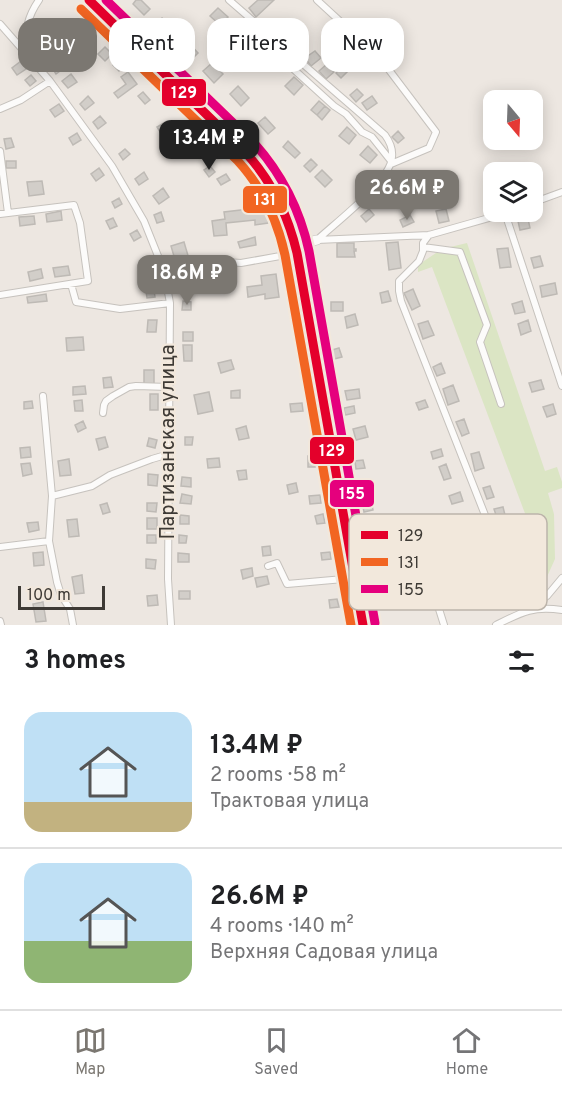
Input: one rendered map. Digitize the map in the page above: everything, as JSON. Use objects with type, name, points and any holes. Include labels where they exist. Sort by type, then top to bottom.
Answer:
[{"type":"highway","points":[[88,0],[246,153],[270,184],[286,219],[296,249],[349,545]]},
{"type":"highway","points":[[296,249],[317,240]]},
{"type":"highway","points":[[360,610],[363,625]]},
{"type":"street","points":[[29,18],[39,0]]},
{"type":"street","points":[[229,0],[249,18]]},
{"type":"street","points":[[317,0],[380,58],[436,132],[429,148],[391,163]]},
{"type":"street","name":"Партизанская улица","points":[[2,27],[18,44]]},
{"type":"street","points":[[309,70],[385,135],[390,142],[393,156],[380,181],[365,198],[317,240]]},
{"type":"street","name":"Партизанская улица","points":[[42,72],[112,166],[144,221],[164,271],[170,303],[168,579],[171,625]]},
{"type":"street","points":[[297,72],[346,114],[362,132],[372,137],[391,163]]},
{"type":"street","points":[[0,109],[21,100],[50,81]]},
{"type":"street","points":[[0,151],[8,213]]},
{"type":"street","points":[[543,199],[562,192]]},
{"type":"street","points":[[0,214],[74,205],[80,223],[88,281],[0,295]]},
{"type":"street","points":[[317,240],[429,235],[483,219]]},
{"type":"street","points":[[511,222],[562,386]]},
{"type":"street","points":[[429,235],[423,243],[419,261],[399,281],[399,291],[485,514]]},
{"type":"street","points":[[423,247],[460,252],[487,325],[480,342],[501,404]]},
{"type":"street","points":[[164,271],[211,261],[241,263],[296,249]]},
{"type":"street","points":[[71,284],[75,302],[120,309],[170,303]]},
{"type":"street","points":[[103,413],[106,401],[129,387],[170,387]]},
{"type":"street","points":[[43,396],[52,496],[49,541],[57,582],[61,595],[70,609],[73,625]]},
{"type":"street","points":[[52,496],[92,486],[110,475],[169,454]]},
{"type":"street","points":[[0,547],[49,541]]},
{"type":"street","points":[[268,566],[277,563],[287,584],[349,579]]},
{"type":"street","points":[[547,596],[562,578]]},
{"type":"street","points":[[547,608],[562,610]]},
{"type":"street","points":[[439,610],[444,625]]},
{"type":"street","points":[[496,625],[526,610]]},
{"type":"street","points":[[523,612],[536,610]]},
{"type":"green space","points":[[467,243],[545,471],[557,467],[562,482],[562,488],[548,493],[554,514],[555,559],[547,577],[547,514],[525,514],[432,267],[418,272],[418,265],[442,249]]},
{"type":"building","points":[[136,0],[141,0],[150,9],[144,15],[133,4]]},
{"type":"building","points":[[258,0],[274,0],[256,17],[249,8]]},
{"type":"building","points":[[218,8],[228,17],[212,18],[210,16]]},
{"type":"building","points":[[105,47],[109,51],[109,57],[105,61],[98,54]]},
{"type":"building","points":[[315,51],[321,58],[311,66],[309,55]]},
{"type":"building","points":[[18,63],[18,72],[22,72],[17,75],[12,68]]},
{"type":"building","points":[[207,67],[207,72],[223,74],[214,83],[203,71]]},
{"type":"building","points":[[321,69],[321,72],[334,72],[326,79],[319,71]]},
{"type":"building","points":[[128,72],[137,84],[118,98],[114,93],[126,84],[121,77]]},
{"type":"building","points":[[337,72],[347,72],[341,78]]},
{"type":"building","points":[[71,74],[77,82],[68,88],[62,81]]},
{"type":"building","points":[[31,75],[36,81],[30,86],[25,80]]},
{"type":"building","points":[[294,77],[303,85],[294,95],[285,86]]},
{"type":"building","points":[[238,86],[249,98],[241,106],[230,94]]},
{"type":"building","points":[[357,89],[363,95],[356,102],[350,95]]},
{"type":"building","points":[[143,92],[150,100],[145,104],[138,96]]},
{"type":"building","points":[[88,96],[94,103],[85,110],[80,104]]},
{"type":"building","points":[[372,96],[377,103],[367,110],[362,103]]},
{"type":"building","points":[[319,101],[325,106],[317,115],[311,110]]},
{"type":"building","points":[[59,104],[64,111],[55,117],[50,110]]},
{"type":"building","points":[[325,106],[330,110],[322,120],[317,115]]},
{"type":"building","points":[[100,116],[106,123],[98,129],[93,122]]},
{"type":"building","points":[[265,117],[275,128],[268,134],[258,123]]},
{"type":"building","points":[[167,121],[172,129],[162,135],[157,127]]},
{"type":"building","points":[[347,127],[356,135],[349,144],[339,136]]},
{"type":"building","points":[[398,131],[404,138],[398,143],[392,137]]},
{"type":"building","points":[[77,133],[81,140],[73,145],[69,138]]},
{"type":"building","points":[[11,138],[14,147],[6,149],[4,139]]},
{"type":"building","points":[[184,138],[191,146],[186,151],[178,143]]},
{"type":"building","points":[[288,141],[300,153],[295,158],[283,147]]},
{"type":"building","points":[[368,146],[377,155],[370,163],[360,155]]},
{"type":"building","points":[[125,149],[130,154],[123,160],[119,154]]},
{"type":"building","points":[[311,159],[317,165],[310,172],[304,166]]},
{"type":"building","points":[[6,161],[16,161],[16,168],[6,168]]},
{"type":"building","points":[[210,166],[215,172],[209,177],[204,170]]},
{"type":"building","points":[[99,168],[104,175],[96,181],[91,174]]},
{"type":"building","points":[[322,170],[332,180],[325,187],[315,177]]},
{"type":"building","points":[[144,172],[148,179],[139,185],[135,179]]},
{"type":"building","points":[[226,174],[230,180],[221,185],[217,179]]},
{"type":"building","points":[[42,181],[44,194],[29,196],[27,182]]},
{"type":"building","points":[[163,188],[169,197],[159,204],[153,196]]},
{"type":"building","points":[[399,193],[403,202],[393,206],[389,198]]},
{"type":"building","points":[[119,198],[122,204],[115,208],[112,202]]},
{"type":"building","points":[[266,207],[268,223],[255,225],[255,220],[226,223],[227,235],[214,236],[212,221],[225,219],[224,212]]},
{"type":"building","points":[[369,209],[374,215],[366,222],[361,216]]},
{"type":"building","points":[[446,209],[449,221],[439,223],[436,211]]},
{"type":"building","points":[[61,211],[62,220],[47,222],[46,214]]},
{"type":"building","points":[[161,212],[164,221],[157,223],[154,215]]},
{"type":"building","points":[[410,215],[414,222],[403,227],[400,220]]},
{"type":"building","points":[[34,216],[35,224],[20,226],[19,217]]},
{"type":"building","points":[[113,218],[117,226],[110,229],[106,221]]},
{"type":"building","points":[[518,222],[529,222],[530,228],[520,230]]},
{"type":"building","points":[[137,230],[141,237],[134,241],[130,234]]},
{"type":"building","points":[[255,237],[256,245],[240,248],[238,242]]},
{"type":"building","points":[[184,242],[189,259],[176,263],[171,246]]},
{"type":"building","points":[[398,242],[401,268],[389,270],[386,243]]},
{"type":"building","points":[[337,243],[354,243],[355,257],[337,257]]},
{"type":"building","points":[[508,248],[511,267],[500,268],[497,249]]},
{"type":"building","points":[[540,256],[543,266],[534,268],[531,258]]},
{"type":"building","points":[[68,266],[70,275],[55,277],[53,268]]},
{"type":"building","points":[[41,269],[43,278],[30,281],[28,272]]},
{"type":"building","points":[[150,271],[152,279],[141,281],[140,272]]},
{"type":"building","points":[[276,274],[279,297],[265,299],[265,294],[248,297],[247,287],[262,285],[261,276]]},
{"type":"building","points":[[555,283],[557,294],[542,297],[540,286]]},
{"type":"building","points":[[181,284],[191,284],[191,292],[181,292]]},
{"type":"building","points":[[413,289],[420,306],[412,310],[404,293]]},
{"type":"building","points":[[154,290],[155,297],[147,298],[146,291]]},
{"type":"building","points":[[388,291],[391,301],[382,303],[380,293]]},
{"type":"building","points":[[46,294],[47,301],[28,303],[27,297]]},
{"type":"building","points":[[183,301],[191,302],[191,310],[182,310]]},
{"type":"building","points":[[522,301],[525,312],[515,314],[512,304]]},
{"type":"building","points":[[331,302],[343,302],[343,311],[331,311]]},
{"type":"building","points":[[355,314],[358,325],[347,328],[345,317]]},
{"type":"building","points":[[148,320],[157,320],[156,332],[147,332]]},
{"type":"building","points":[[528,320],[531,331],[521,335],[518,324]]},
{"type":"building","points":[[428,321],[434,335],[423,339],[418,324]]},
{"type":"building","points":[[183,332],[193,332],[193,341],[183,341]]},
{"type":"building","points":[[83,337],[84,350],[67,351],[66,338]]},
{"type":"building","points":[[183,345],[192,345],[192,361],[184,361]]},
{"type":"building","points":[[339,348],[342,357],[334,359],[332,350]]},
{"type":"building","points":[[231,360],[234,369],[221,373],[218,363]]},
{"type":"building","points":[[441,363],[445,373],[437,376],[433,367]]},
{"type":"building","points":[[144,370],[154,370],[154,386],[144,386]]},
{"type":"building","points":[[111,377],[113,387],[104,388],[103,378]]},
{"type":"building","points":[[541,380],[544,389],[532,392],[529,383]]},
{"type":"building","points":[[453,385],[459,401],[448,405],[443,389]]},
{"type":"building","points":[[85,386],[86,394],[73,395],[73,387]]},
{"type":"building","points":[[359,389],[360,398],[347,400],[345,391]]},
{"type":"building","points":[[240,390],[240,398],[231,398],[231,391]]},
{"type":"building","points":[[209,392],[213,411],[198,414],[194,395]]},
{"type":"building","points":[[150,394],[158,394],[158,410],[150,410]]},
{"type":"building","points":[[82,400],[83,411],[75,411],[74,401]]},
{"type":"building","points":[[425,400],[428,407],[419,410],[416,403]]},
{"type":"building","points":[[32,401],[33,408],[24,409],[24,402]]},
{"type":"building","points":[[302,403],[303,411],[291,412],[290,404]]},
{"type":"building","points":[[553,404],[556,414],[547,417],[543,407]]},
{"type":"building","points":[[354,406],[355,413],[345,415],[344,408]]},
{"type":"building","points":[[464,419],[469,433],[462,436],[456,422]]},
{"type":"building","points":[[83,421],[86,428],[78,432],[75,425]]},
{"type":"building","points":[[246,426],[249,438],[239,440],[236,429]]},
{"type":"building","points":[[365,426],[368,437],[356,440],[353,429]]},
{"type":"building","points":[[105,437],[108,447],[99,450],[96,439]]},
{"type":"building","points":[[185,437],[193,437],[192,445],[185,445]]},
{"type":"building","points":[[149,438],[157,440],[155,448],[147,446]]},
{"type":"building","points":[[30,447],[31,457],[21,458],[20,448]]},
{"type":"building","points":[[441,449],[443,456],[433,459],[431,452]]},
{"type":"building","points":[[479,452],[484,468],[475,471],[471,454]]},
{"type":"building","points":[[308,456],[316,456],[316,467],[308,467]]},
{"type":"building","points":[[219,458],[220,467],[208,468],[207,459]]},
{"type":"building","points":[[69,459],[71,475],[60,476],[58,461]]},
{"type":"building","points":[[363,460],[365,468],[356,469],[355,461]]},
{"type":"building","points":[[30,463],[32,474],[23,476],[21,464]]},
{"type":"building","points":[[446,464],[451,478],[444,480],[439,467]]},
{"type":"building","points":[[246,470],[247,479],[239,480],[237,471]]},
{"type":"building","points":[[148,474],[158,475],[157,486],[148,485]]},
{"type":"building","points":[[182,477],[191,478],[191,487],[181,486]]},
{"type":"building","points":[[296,483],[298,492],[289,494],[287,485]]},
{"type":"building","points":[[490,486],[494,497],[487,499],[483,488]]},
{"type":"building","points":[[369,490],[373,510],[364,512],[360,492]]},
{"type":"building","points":[[460,492],[463,501],[452,504],[449,496]]},
{"type":"building","points":[[182,494],[192,496],[191,504],[180,503]]},
{"type":"building","points":[[320,495],[321,503],[310,504],[309,496]]},
{"type":"building","points":[[107,503],[110,512],[103,514],[100,505]]},
{"type":"building","points":[[147,503],[157,503],[156,512],[147,511]]},
{"type":"building","points":[[503,507],[505,514],[496,514],[494,509]]},
{"type":"building","points":[[323,514],[325,523],[317,524],[315,516]]},
{"type":"building","points":[[180,515],[189,516],[189,524],[180,524]]},
{"type":"building","points":[[147,518],[157,518],[157,529],[147,529]]},
{"type":"building","points":[[77,519],[79,536],[69,537],[67,520]]},
{"type":"building","points":[[38,522],[39,530],[29,532],[27,523]]},
{"type":"building","points":[[147,535],[156,535],[156,543],[147,543]]},
{"type":"building","points":[[179,535],[187,536],[186,543],[179,543]]},
{"type":"building","points":[[270,546],[271,555],[263,556],[262,547]]},
{"type":"building","points":[[43,552],[44,565],[34,566],[33,553]]},
{"type":"building","points":[[330,552],[331,559],[322,560],[321,553]]},
{"type":"building","points":[[178,553],[189,554],[189,562],[178,562]]},
{"type":"building","points":[[146,559],[156,560],[155,569],[146,568]]},
{"type":"building","points":[[252,568],[253,576],[243,579],[241,570]]},
{"type":"building","points":[[82,575],[84,593],[75,594],[72,577]]},
{"type":"building","points":[[267,576],[269,584],[257,587],[255,578]]},
{"type":"building","points":[[179,591],[190,591],[190,599],[179,599]]},
{"type":"building","points":[[157,595],[158,605],[148,606],[147,596]]},
{"type":"building","points":[[337,599],[339,607],[330,608],[329,600]]},
{"type":"building","points":[[43,602],[46,621],[36,622],[33,604]]},
{"type":"transit line","name":"129","points":[[89,0],[245,152],[255,163],[278,199],[297,253],[349,546]]},
{"type":"transit line","name":"155","points":[[106,0],[254,143],[273,167],[289,193],[301,221],[309,251],[356,514]]},
{"type":"transit line","name":"131","points":[[81,9],[237,160],[254,181],[273,216],[285,255],[351,625]]},
{"type":"transit line","name":"129","points":[[360,610],[363,625]]},
{"type":"transit line","name":"155","points":[[373,610],[375,623]]}]
